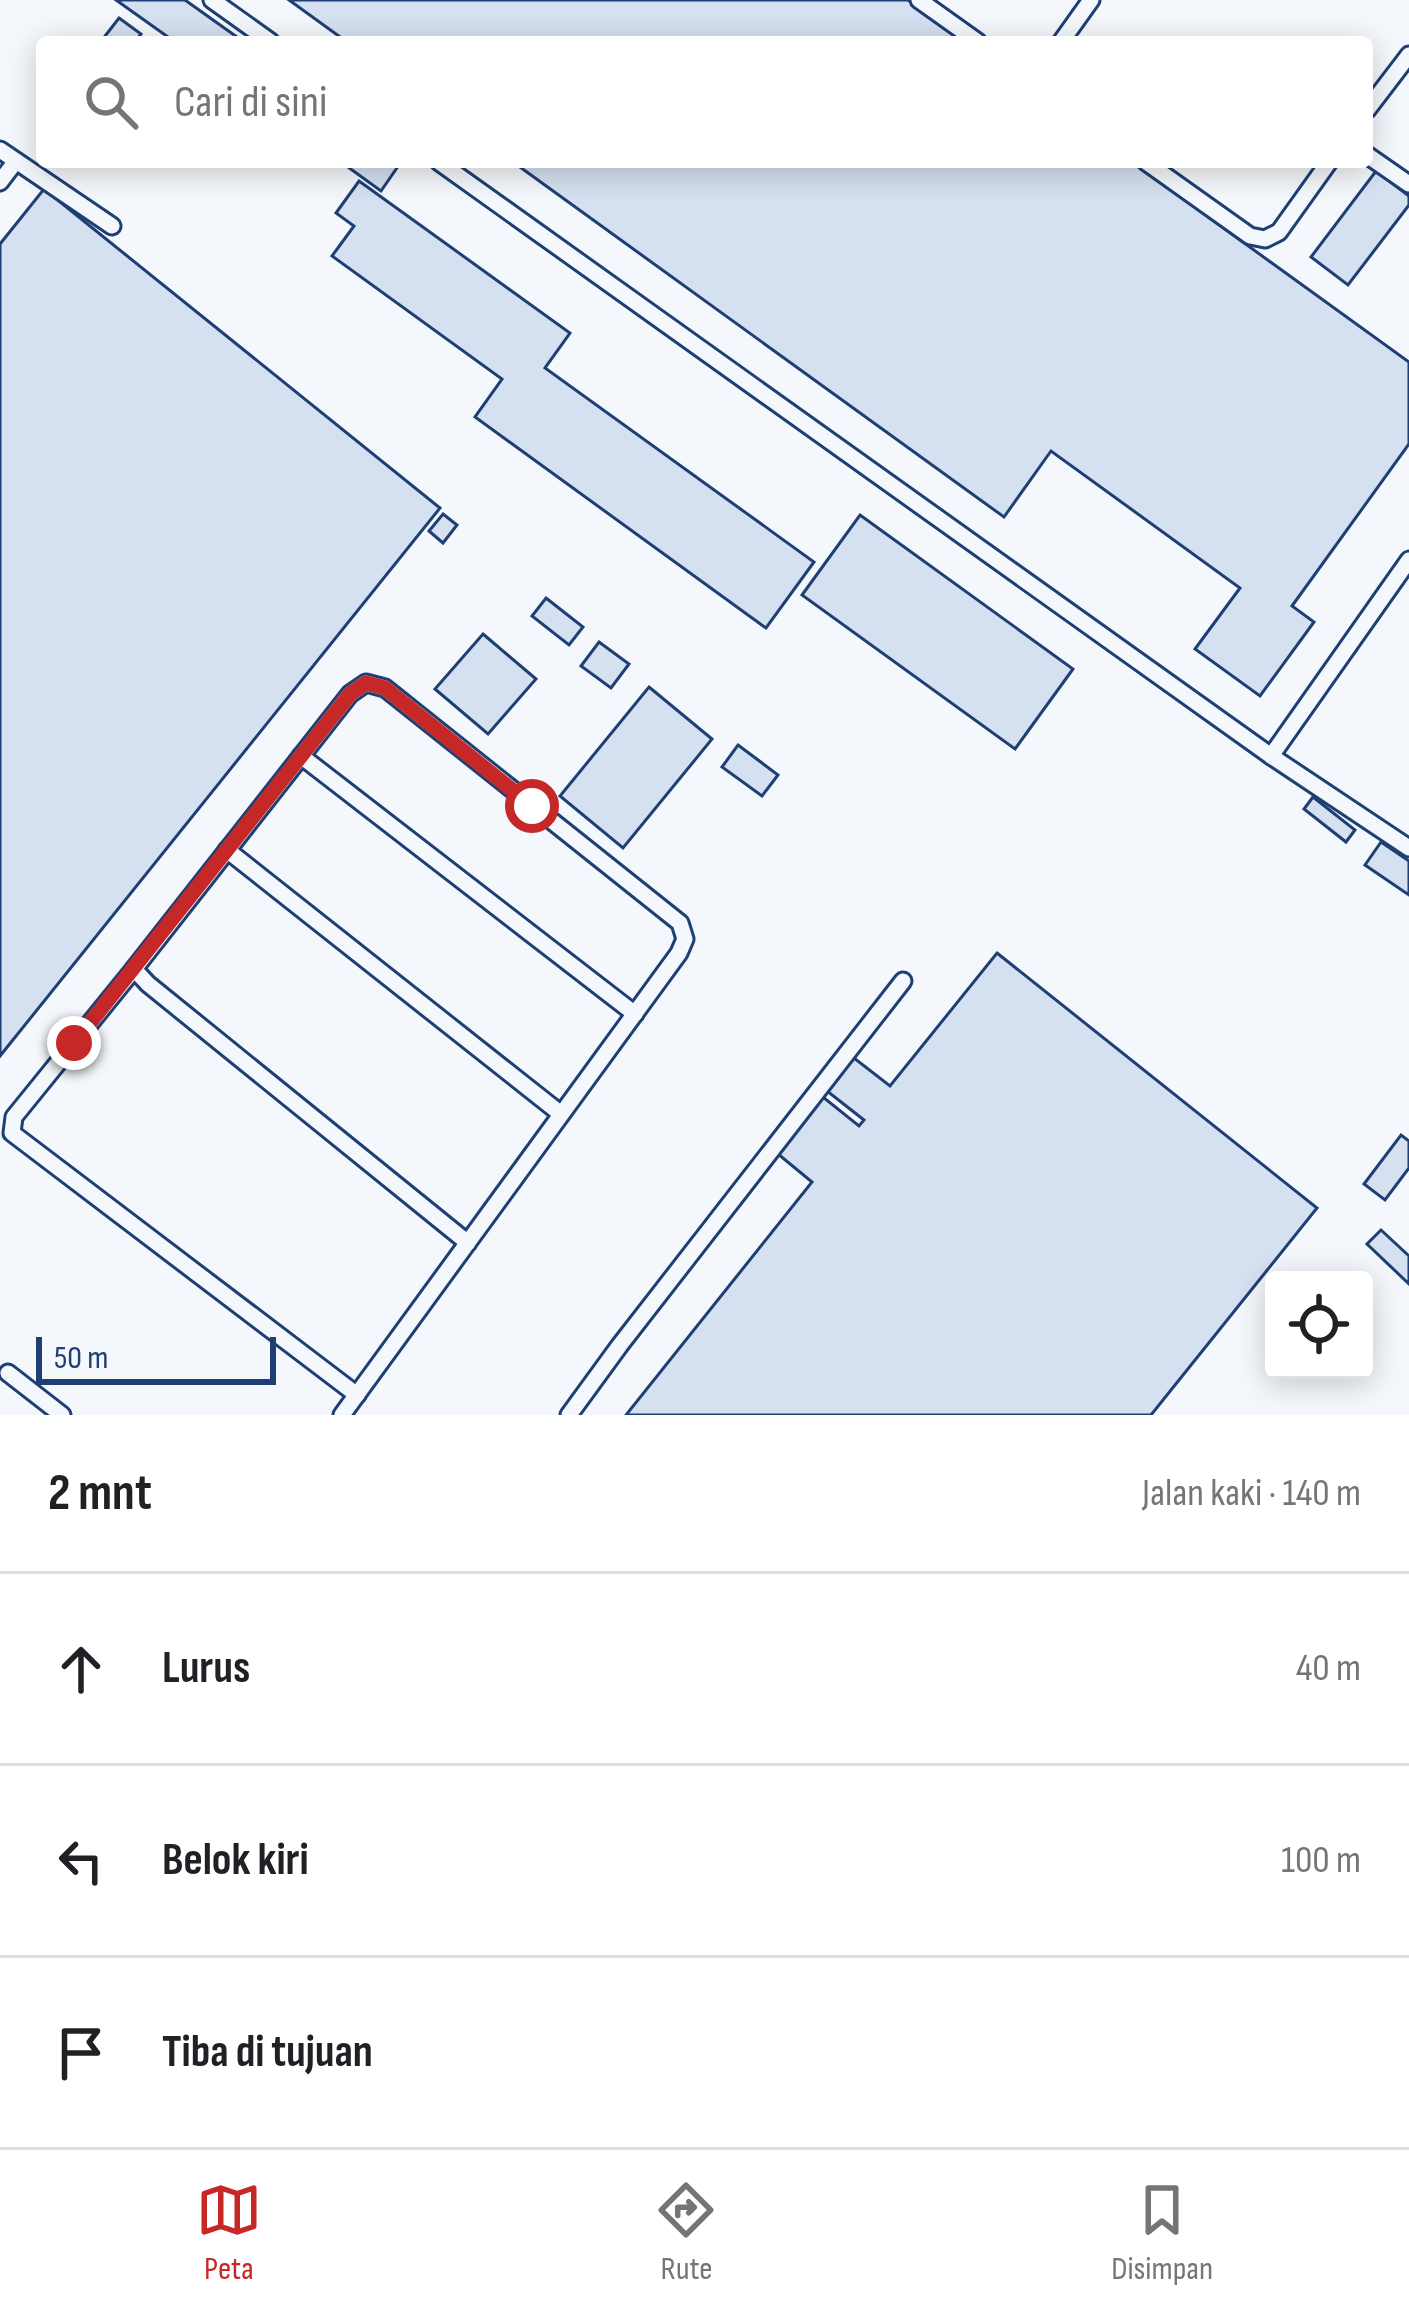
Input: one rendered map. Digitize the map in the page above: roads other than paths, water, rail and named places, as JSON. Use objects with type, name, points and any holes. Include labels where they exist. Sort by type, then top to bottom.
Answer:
[{"type":"lane","points":[[212,0],[263,36]]},
{"type":"lane","points":[[919,0],[970,36]]},
{"type":"lane","points":[[1064,36],[1091,0]]},
{"type":"lane","points":[[1373,102],[1409,56]]},
{"type":"lane","points":[[0,150],[112,226]]},
{"type":"lane","points":[[1373,159],[1409,184]]},
{"type":"lane","points":[[0,182],[16,161]]},
{"type":"lane","points":[[447,168],[1270,755],[1404,845],[1409,827]]},
{"type":"lane","points":[[1154,168],[1250,236],[1264,239],[1279,232],[1325,168]]},
{"type":"lane","points":[[1270,755],[1409,560]]},
{"type":"lane","points":[[343,1415],[358,1395],[561,1114],[680,953],[685,939],[680,923],[385,688],[366,683],[350,694],[14,1117],[12,1133],[358,1395]]},
{"type":"lane","points":[[302,756],[634,1014]]},
{"type":"lane","points":[[227,850],[561,1114]]},
{"type":"lane","points":[[134,969],[468,1243]]},
{"type":"lane","points":[[569,1415],[903,981]]},
{"type":"lane","points":[[8,1373],[62,1415]]}]
